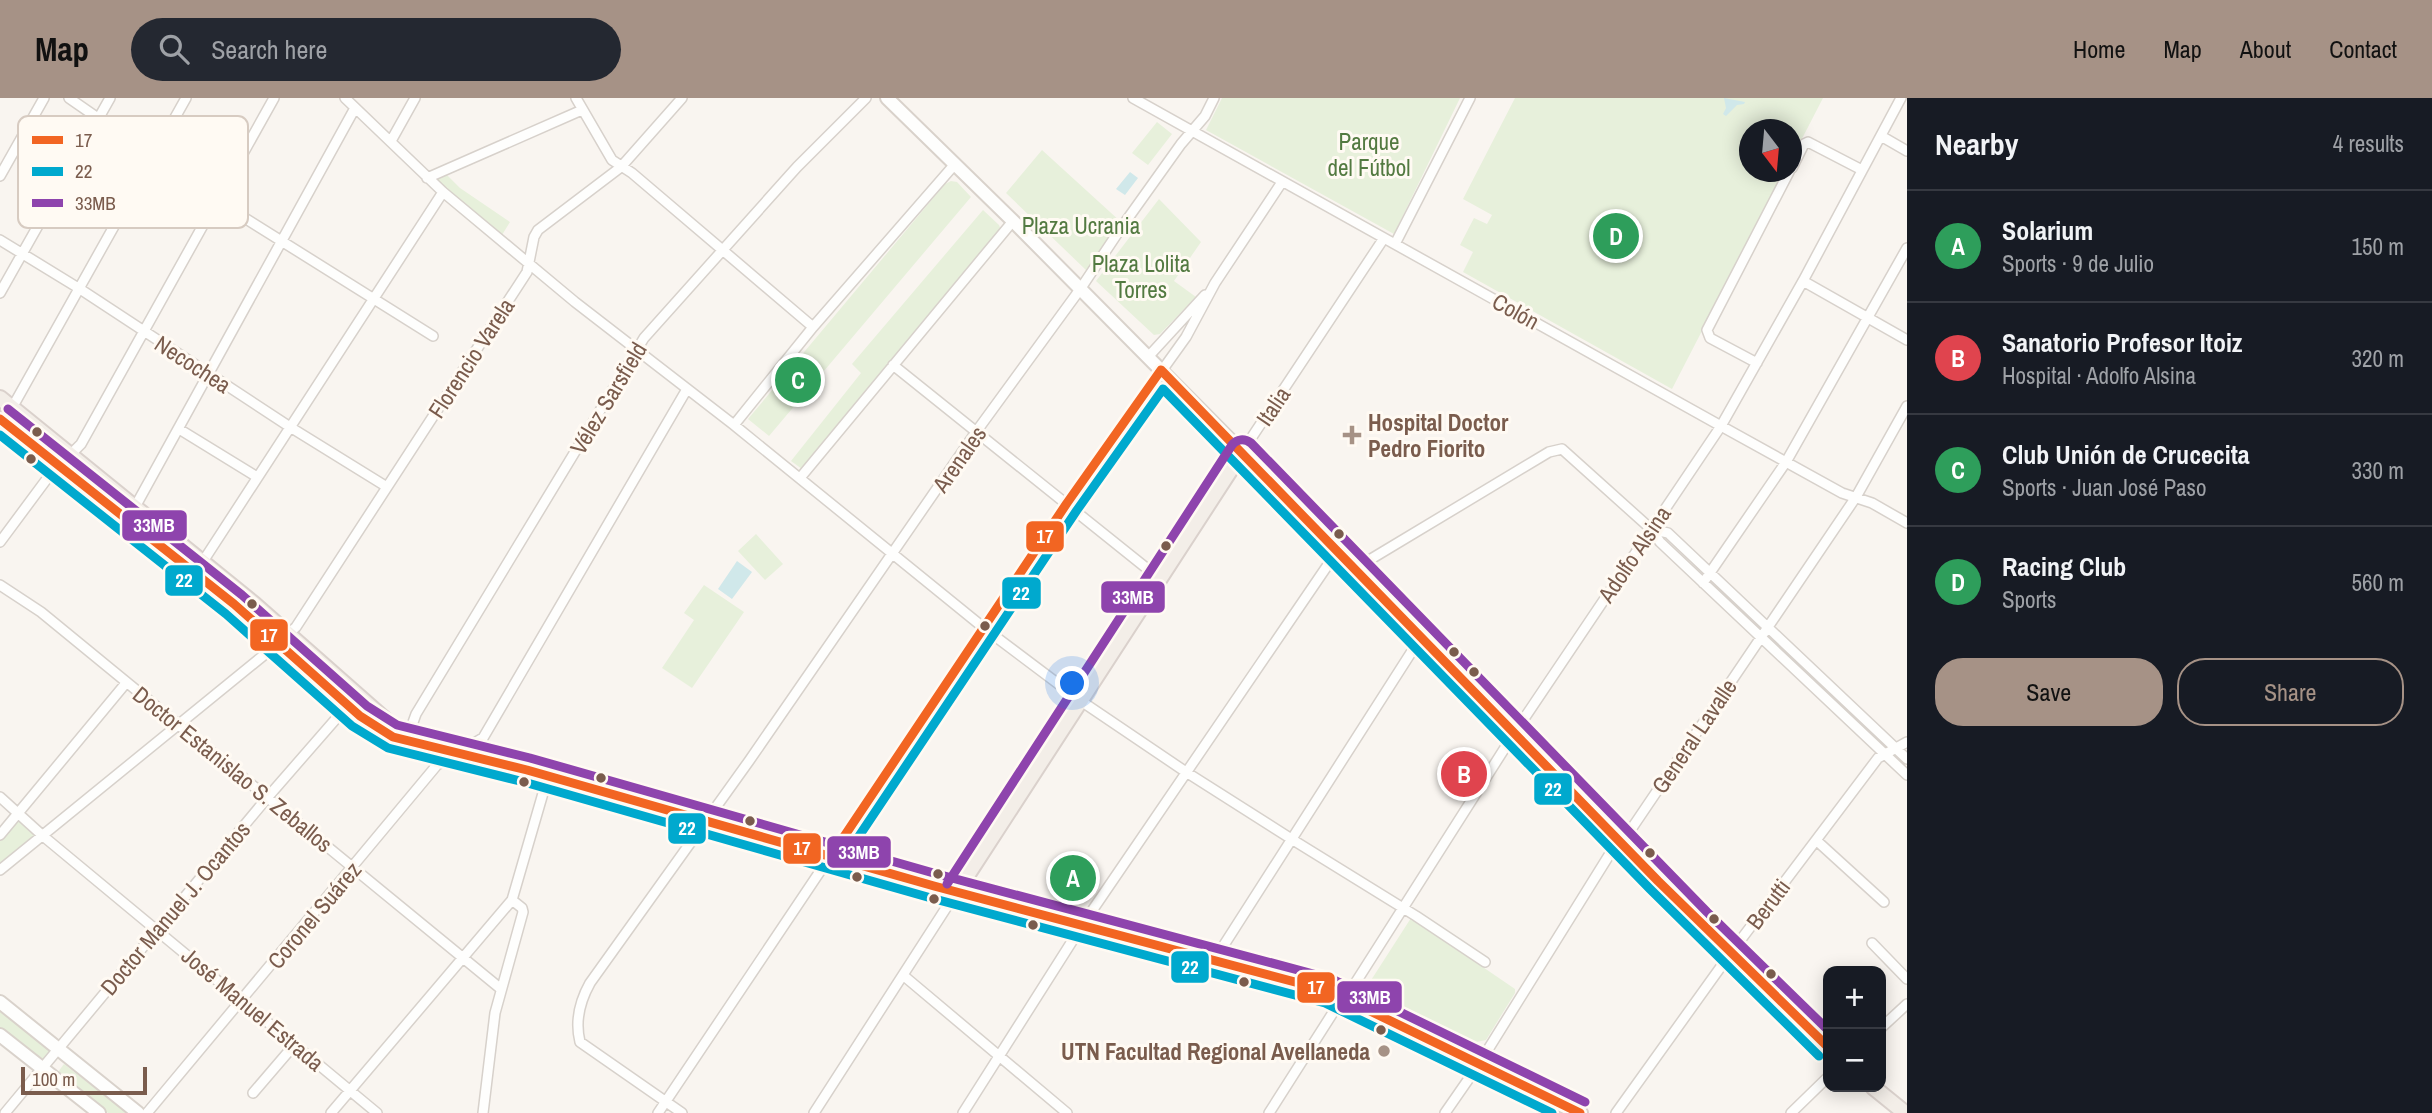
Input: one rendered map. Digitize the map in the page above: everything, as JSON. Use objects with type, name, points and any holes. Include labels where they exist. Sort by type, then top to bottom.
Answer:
[{"type":"main road","points":[[887,98],[1081,288],[1730,954],[1823,1042]]},
{"type":"main road","points":[[0,398],[66,460],[407,739]]},
{"type":"main road","points":[[0,419],[135,507],[199,567]]},
{"type":"main road","name":"Italia","points":[[957,891],[1242,452]]},
{"type":"main road","points":[[284,638],[348,705],[381,732],[393,737],[548,776],[957,891],[1329,991],[1580,1113]]},
{"type":"main road","points":[[0,1002],[138,1113]]},
{"type":"main road","points":[[0,1035],[99,1113]]},
{"type":"main road","points":[[1880,1092],[1905,1113]]},
{"type":"street","points":[[34,116],[44,98]]},
{"type":"street","points":[[69,98],[95,116]]},
{"type":"street","points":[[99,116],[110,98]]},
{"type":"street","points":[[177,116],[187,98]]},
{"type":"street","points":[[248,144],[274,98]]},
{"type":"street","points":[[345,98],[443,192],[984,628],[1081,701],[1186,772],[1485,962]]},
{"type":"street","points":[[391,141],[415,98]]},
{"type":"street","points":[[576,98],[612,160],[632,173],[813,327]]},
{"type":"street","name":"Florencio Varela","points":[[0,870],[296,627],[530,264],[534,237],[538,230],[621,167],[682,98]]},
{"type":"street","name":"Vélez Sarsfield","points":[[407,739],[416,714],[644,338],[797,167],[866,98]]},
{"type":"street","name":"Colón","points":[[1133,98],[1786,462],[1856,498],[1872,503],[1905,523]]},
{"type":"street","name":"Arenales","points":[[665,1102],[580,1042],[580,1006],[590,983],[976,432],[1205,116],[1214,98]]},
{"type":"street","points":[[1395,244],[1470,98]]},
{"type":"street","name":"Adolfo Alsina","points":[[1269,1113],[1515,732],[1721,426],[1803,281],[1901,98]]},
{"type":"street","points":[[135,507],[355,108]]},
{"type":"street","points":[[428,178],[582,110]]},
{"type":"street","points":[[1881,136],[1907,151]]},
{"type":"street","points":[[1802,148],[1804,144],[1812,143],[1862,170]]},
{"type":"street","points":[[0,176],[18,144]]},
{"type":"street","points":[[734,425],[813,327],[955,164]]},
{"type":"street","points":[[658,1113],[1067,503],[1191,330],[1215,283],[1282,182]]},
{"type":"street","points":[[1757,363],[1710,338],[1707,330],[1785,182]]},
{"type":"street","points":[[199,567],[443,192]]},
{"type":"street","points":[[248,219],[433,336]]},
{"type":"street","points":[[800,478],[1013,221]]},
{"type":"street","points":[[0,293],[37,228]]},
{"type":"street","points":[[12,408],[114,228]]},
{"type":"street","points":[[0,542],[49,476],[81,444],[200,228]]},
{"type":"street","name":"Italia","points":[[1242,452],[1384,238]]},
{"type":"street","name":"Necochea","points":[[0,240],[80,289],[290,428],[387,487]]},
{"type":"street","points":[[1703,583],[1786,462],[1907,248]]},
{"type":"street","points":[[1803,281],[1907,340]]},
{"type":"street","points":[[1148,357],[1215,283]]},
{"type":"street","points":[[893,365],[1160,579]]},
{"type":"street","name":"Coronel Suárez","points":[[147,1113],[437,765],[480,741],[486,734],[687,389]]},
{"type":"street","name":"General Lavalle","points":[[1445,1113],[1479,1064],[1611,852],[1856,498],[1907,407]]},
{"type":"street","points":[[179,429],[257,477]]},
{"type":"street","points":[[1354,567],[1549,452],[1562,449],[1651,529],[1660,542],[1907,775]]},
{"type":"street","points":[[1651,529],[1668,533],[1907,759]]},
{"type":"street","points":[[963,1113],[1083,924],[1338,550]]},
{"type":"street","name":"Doctor Estanislao S. Zeballos","points":[[0,585],[29,602],[501,989]]},
{"type":"street","points":[[1215,959],[1293,841],[1421,637]]},
{"type":"street","points":[[0,835],[126,683]]},
{"type":"street","name":"Doctor Manuel J. Ocantos","points":[[5,1113],[267,798],[348,705]]},
{"type":"street","name":"Berutti","points":[[1616,1113],[1730,954],[1878,758],[1897,750],[1907,742]]},
{"type":"street","points":[[331,1113],[512,900],[548,776]]},
{"type":"street","name":"José Manuel Estrada","points":[[0,797],[43,836],[377,1113]]},
{"type":"street","points":[[1816,841],[1884,902]]},
{"type":"street","points":[[814,1113],[957,891]]},
{"type":"street","points":[[483,1113],[491,1032],[523,912],[512,900]]},
{"type":"street","points":[[1872,943],[1907,979]]},
{"type":"street","points":[[904,976],[1067,1113]]},
{"type":"street","points":[[1886,1023],[1907,1004]]},
{"type":"street","points":[[253,1093],[295,1044]]},
{"type":"street","points":[[1791,1113],[1823,1082]]},
{"type":"street","points":[[665,1102],[682,1113]]},
{"type":"green space","name":"Parque del Fútbol","points":[[1222,98],[1460,98],[1394,234],[1206,130]]},
{"type":"green space","points":[[1515,98],[1823,98],[1802,139],[1802,119],[1739,119],[1739,182],[1779,182],[1672,389],[1463,272],[1473,252],[1460,245],[1474,218],[1487,224],[1492,215],[1463,199]]},
{"type":"green space","points":[[1157,122],[1172,134],[1148,165],[1132,153]]},
{"type":"green space","name":"Plaza Ucrania","points":[[1042,150],[1121,222],[1087,271],[1006,193]]},
{"type":"green space","points":[[445,173],[460,188],[510,222],[502,235],[437,182],[437,177]]},
{"type":"green space","points":[[957,182],[971,197],[769,436],[748,419],[945,184]]},
{"type":"green space","name":"Plaza Lolita Torres","points":[[1159,199],[1201,242],[1174,281],[1196,297],[1160,334],[1154,335],[1096,281]]},
{"type":"green space","points":[[983,210],[1001,230],[802,469],[791,461],[861,373],[852,364]]},
{"type":"green space","points":[[756,534],[783,564],[765,580],[738,551]]},
{"type":"green space","points":[[704,585],[744,612],[692,688],[662,668],[694,620],[684,613]]},
{"type":"green space","points":[[18,813],[43,836],[0,870],[0,835]]},
{"type":"green space","points":[[1411,918],[1515,989],[1486,1040],[1467,1044],[1370,993],[1366,988]]},
{"type":"green space","points":[[0,1002],[57,1048],[41,1067],[0,1035]]},
{"type":"green space","points":[[64,1064],[127,1113],[108,1113],[58,1072]]},
{"type":"water","points":[[1724,98],[1745,102],[1737,105],[1726,116],[1723,114],[1726,108]]},
{"type":"water","points":[[1130,172],[1138,178],[1125,195],[1116,189]]},
{"type":"water","points":[[737,561],[752,572],[732,599],[718,589]]},
{"type":"transit line","name":"17","points":[[831,856],[1067,503],[1161,370],[1658,881],[1823,1042]]},
{"type":"transit line","name":"22","points":[[841,863],[1077,510],[1163,389],[1650,889],[1819,1056]]},
{"type":"transit line","name":"33MB","points":[[8,409],[242,595],[367,706],[397,725],[530,758],[937,874],[1332,979],[1585,1102]]},
{"type":"transit line","name":"17","points":[[0,419],[234,604],[360,716],[393,737],[527,770],[934,886],[1329,991],[1580,1113]]},
{"type":"transit line","name":"22","points":[[0,435],[226,614],[352,726],[388,748],[524,782],[931,898],[1325,1003],[1552,1113]]},
{"type":"transit line","name":"33MB","points":[[947,884],[1232,445],[1243,440],[1251,443],[1707,912],[1827,1029]]},
{"type":"place","name":"Racing Club","points":[[1616,236]]},
{"type":"place","name":"Club Unión de Crucecita","points":[[798,380]]},
{"type":"place","name":"Hospital Doctor Pedro Fiorito","points":[[1352,435]]},
{"type":"place","name":"Sanatorio Profesor Itoiz","points":[[1464,774]]},
{"type":"place","name":"Solarium","points":[[1073,878]]},
{"type":"place","name":"UTN Facultad Regional Avellaneda","points":[[1384,1051]]}]
